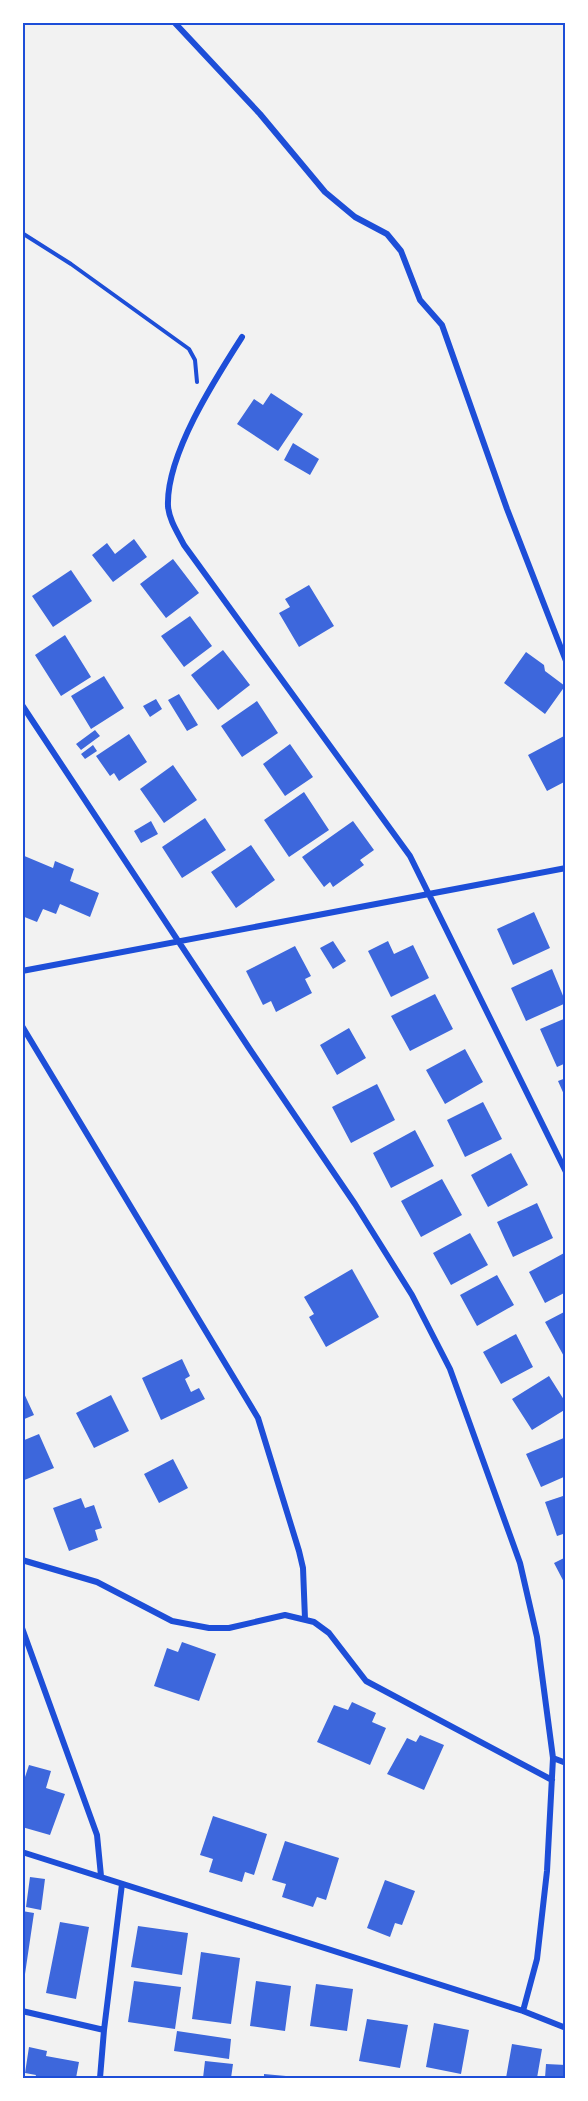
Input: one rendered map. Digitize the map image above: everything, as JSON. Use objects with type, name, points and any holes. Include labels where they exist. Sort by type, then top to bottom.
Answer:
[{"type":"street","points":[[174,22],[253,106],[325,192],[345,209],[379,229],[394,241],[407,262],[420,300],[442,325],[507,510],[566,661]]},
{"type":"street","points":[[242,337],[196,413],[179,456],[168,506],[172,522],[184,545],[410,856],[566,1172]]},
{"type":"street","points":[[22,705],[361,1213],[412,1294],[450,1370],[520,1563],[537,1637],[553,1758],[547,1871],[537,1959],[523,2011]]},
{"type":"street","points":[[22,971],[566,868]]},
{"type":"street","points":[[22,1026],[258,1418],[299,1551],[306,1619]]},
{"type":"street","points":[[22,1560],[97,1582],[172,1621],[208,1628],[229,1628],[285,1614],[306,1619],[329,1633],[366,1681],[552,1780]]},
{"type":"street","points":[[22,1628],[97,1835],[101,1876]]},
{"type":"street","points":[[553,1758],[566,1763]]},
{"type":"street","points":[[22,1851],[523,2011],[566,2028]]},
{"type":"street","points":[[100,2079],[123,1884]]},
{"type":"street","points":[[22,2011],[104,2030]]},
{"type":"path","points":[[22,233],[71,264],[189,349],[195,360],[196,413]]},
{"type":"building","points":[[271,393],[303,414],[278,451],[237,424],[254,399],[263,405]]},
{"type":"building","points":[[293,443],[319,459],[310,475],[284,460]]},
{"type":"building","points":[[134,539],[147,557],[113,582],[92,555],[107,543],[115,554]]},
{"type":"building","points":[[173,559],[199,593],[166,618],[140,584]]},
{"type":"building","points":[[71,570],[92,601],[53,627],[32,596]]},
{"type":"building","points":[[309,585],[334,626],[299,647],[279,613],[290,607],[285,599]]},
{"type":"building","points":[[190,616],[212,646],[184,667],[161,636]]},
{"type":"building","points":[[65,635],[91,677],[61,696],[35,655]]},
{"type":"building","points":[[223,650],[250,685],[218,710],[191,675]]},
{"type":"building","points":[[526,652],[544,665],[545,671],[565,686],[545,714],[504,683]]},
{"type":"building","points":[[104,676],[124,708],[91,729],[71,696]]},
{"type":"building","points":[[179,694],[198,725],[187,731],[168,700]]},
{"type":"building","points":[[156,699],[162,709],[150,717],[143,706]]},
{"type":"building","points":[[257,701],[278,733],[242,757],[221,726]]},
{"type":"building","points":[[95,730],[100,736],[81,750],[76,744]]},
{"type":"building","points":[[129,734],[147,762],[119,781],[114,773],[110,776],[96,756]]},
{"type":"building","points":[[564,736],[566,781],[547,791],[528,755]]},
{"type":"building","points":[[290,744],[313,777],[285,796],[263,764]]},
{"type":"building","points":[[93,745],[97,751],[85,759],[81,754]]},
{"type":"building","points":[[173,765],[197,800],[164,823],[140,789]]},
{"type":"building","points":[[304,792],[329,830],[289,857],[264,820]]},
{"type":"building","points":[[205,818],[226,850],[182,878],[162,847]]},
{"type":"building","points":[[151,821],[158,834],[141,843],[134,831]]},
{"type":"building","points":[[353,821],[374,850],[360,860],[364,865],[333,887],[330,882],[324,887],[302,857]]},
{"type":"building","points":[[251,845],[275,880],[236,908],[211,872]]},
{"type":"building","points":[[22,855],[53,868],[55,861],[74,869],[70,881],[99,893],[90,917],[60,904],[56,914],[43,909],[37,922],[22,916]]},
{"type":"building","points":[[534,912],[550,948],[513,965],[497,929]]},
{"type":"building","points":[[333,941],[346,961],[333,969],[320,948]]},
{"type":"building","points":[[388,941],[394,954],[413,945],[429,978],[391,997],[368,951]]},
{"type":"building","points":[[295,946],[311,976],[305,979],[312,993],[276,1012],[271,1001],[263,1005],[246,971]]},
{"type":"building","points":[[552,969],[566,1003],[526,1021],[511,988]]},
{"type":"building","points":[[435,994],[453,1029],[410,1051],[391,1016]]},
{"type":"building","points":[[566,1018],[566,1063],[557,1067],[540,1029]]},
{"type":"building","points":[[349,1028],[366,1058],[337,1075],[320,1045]]},
{"type":"building","points":[[465,1049],[483,1082],[445,1104],[426,1070]]},
{"type":"building","points":[[566,1078],[566,1099],[558,1081]]},
{"type":"building","points":[[377,1084],[395,1120],[351,1143],[332,1107]]},
{"type":"building","points":[[483,1102],[502,1139],[465,1157],[447,1120]]},
{"type":"building","points":[[415,1130],[434,1166],[391,1188],[373,1153]]},
{"type":"building","points":[[511,1153],[528,1185],[488,1207],[471,1175]]},
{"type":"building","points":[[442,1179],[462,1215],[421,1237],[401,1201]]},
{"type":"building","points":[[537,1203],[553,1238],[513,1257],[497,1222]]},
{"type":"building","points":[[470,1233],[488,1265],[451,1285],[433,1253]]},
{"type":"building","points":[[566,1252],[566,1292],[545,1303],[529,1272]]},
{"type":"building","points":[[352,1269],[379,1317],[326,1347],[309,1317],[314,1314],[304,1297]]},
{"type":"building","points":[[497,1275],[514,1305],[477,1326],[460,1295]]},
{"type":"building","points":[[566,1311],[566,1360],[545,1322]]},
{"type":"building","points":[[516,1334],[533,1367],[501,1384],[483,1352]]},
{"type":"building","points":[[182,1359],[190,1376],[185,1379],[191,1392],[199,1388],[205,1399],[161,1420],[142,1378]]},
{"type":"building","points":[[549,1376],[566,1403],[566,1409],[532,1430],[512,1399]]},
{"type":"building","points":[[22,1389],[34,1415],[22,1420]]},
{"type":"building","points":[[111,1395],[129,1431],[94,1448],[76,1413]]},
{"type":"building","points":[[39,1434],[54,1468],[22,1481],[22,1441]]},
{"type":"building","points":[[566,1437],[566,1476],[541,1487],[526,1454]]},
{"type":"building","points":[[173,1459],[188,1488],[159,1503],[144,1474]]},
{"type":"building","points":[[566,1495],[566,1533],[557,1536],[545,1502]]},
{"type":"building","points":[[81,1498],[85,1508],[94,1505],[102,1528],[95,1530],[98,1540],[69,1551],[53,1508]]},
{"type":"building","points":[[566,1557],[566,1586],[554,1563]]},
{"type":"building","points":[[182,1642],[216,1654],[199,1701],[154,1686],[167,1648],[178,1652]]},
{"type":"building","points":[[352,1702],[376,1713],[372,1722],[386,1728],[370,1765],[317,1742],[334,1705],[348,1710]]},
{"type":"building","points":[[420,1735],[444,1745],[424,1790],[387,1774],[407,1738],[416,1742]]},
{"type":"building","points":[[29,1765],[51,1771],[46,1788],[65,1794],[50,1835],[22,1827],[22,1786]]},
{"type":"building","points":[[213,1816],[267,1834],[254,1875],[245,1872],[242,1882],[209,1872],[213,1859],[200,1855]]},
{"type":"building","points":[[285,1841],[339,1858],[326,1900],[317,1897],[313,1907],[282,1897],[286,1884],[272,1880]]},
{"type":"building","points":[[30,1877],[45,1879],[41,1910],[26,1907]]},
{"type":"building","points":[[385,1880],[415,1891],[402,1925],[395,1923],[390,1937],[367,1928]]},
{"type":"building","points":[[22,1911],[34,1913],[25,1974],[22,1973]]},
{"type":"building","points":[[60,1922],[89,1927],[76,1999],[46,1993]]},
{"type":"building","points":[[138,1926],[188,1933],[182,1975],[131,1967]]},
{"type":"building","points":[[201,1952],[240,1958],[231,2024],[192,2019]]},
{"type":"building","points":[[134,1981],[181,1987],[175,2029],[128,2022]]},
{"type":"building","points":[[256,1981],[291,1986],[285,2031],[250,2026]]},
{"type":"building","points":[[316,1984],[353,1989],[347,2031],[310,2026]]},
{"type":"building","points":[[367,2019],[408,2025],[400,2068],[359,2061]]},
{"type":"building","points":[[434,2023],[469,2030],[461,2074],[426,2067]]},
{"type":"building","points":[[177,2031],[231,2039],[229,2059],[174,2051]]},
{"type":"building","points":[[512,2044],[542,2049],[537,2078],[506,2078]]},
{"type":"building","points":[[29,2047],[47,2051],[46,2056],[79,2062],[76,2078],[35,2078],[36,2075],[25,2073]]},
{"type":"building","points":[[205,2061],[233,2064],[231,2078],[203,2078]]},
{"type":"building","points":[[546,2064],[566,2065],[566,2078],[545,2078]]},
{"type":"building","points":[[264,2074],[286,2076],[286,2078],[264,2078]]}]
